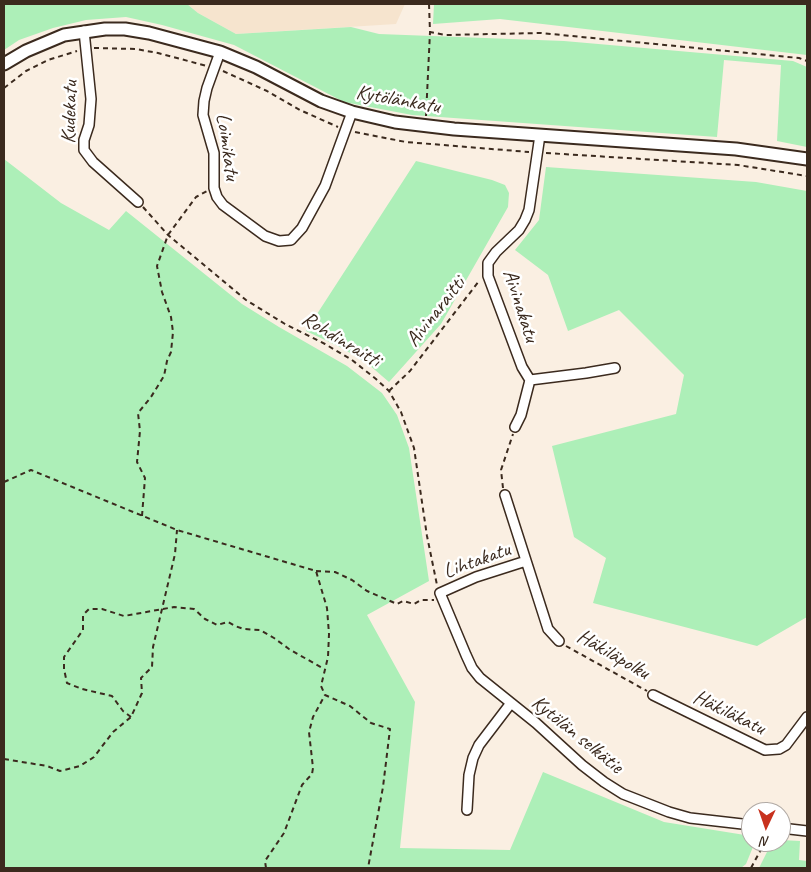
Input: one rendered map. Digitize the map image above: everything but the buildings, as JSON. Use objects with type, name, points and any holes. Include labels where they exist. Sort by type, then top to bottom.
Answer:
[{"type":"street","name":"Kytölänkatu","points":[[4,64],[48,41],[84,31],[105,29],[149,33],[220,52],[256,67],[321,101],[352,112],[395,122],[426,126],[736,149],[807,159]]},
{"type":"street","name":"Kudekatu","points":[[84,31],[92,99],[89,125],[84,140],[84,150],[92,162],[138,202]]},
{"type":"street","name":"Loimikatu","points":[[220,52],[206,88],[204,101],[204,115],[214,153],[214,188],[216,197],[223,205],[265,236],[279,241],[290,240],[302,228],[325,186],[352,112]]},
{"type":"street","name":"Aivinakatu","points":[[530,380],[522,367],[488,276],[488,263],[496,252],[519,230],[529,210],[540,135]]},
{"type":"street","points":[[516,427],[522,415],[530,380],[571,376],[615,368]]},
{"type":"street","name":"Lihtakatu","points":[[505,495],[548,629],[559,641]]},
{"type":"street","name":"Lihtakatu","points":[[439,596],[476,577],[526,561]]},
{"type":"street","name":"Kytölän selkätie","points":[[439,596],[472,668],[480,678],[604,782],[623,794],[669,812],[697,819],[741,824]]},
{"type":"street","name":"Häkiläkatu","points":[[653,695],[765,750],[779,749],[786,744],[807,717]]},
{"type":"street","points":[[467,810],[469,775],[473,758],[479,745],[511,703]]},
{"type":"street","points":[[791,829],[807,831]]},
{"type":"path","points":[[426,126],[430,32],[429,4]]},
{"type":"path","points":[[430,32],[446,35],[541,33],[798,58],[807,62]]},
{"type":"path","points":[[142,517],[145,478],[136,462],[140,431],[138,413],[164,376],[167,360],[171,352],[173,332],[171,317],[162,292],[157,266],[168,235],[196,197],[214,188]]},
{"type":"path","name":"Rohdinraitti","points":[[138,202],[168,235],[246,300],[285,324],[352,360],[389,391],[401,412],[414,448],[427,536],[439,596]]},
{"type":"path","name":"Aivinaraitti","points":[[389,391],[410,371],[478,282],[488,276]]},
{"type":"path","points":[[505,495],[501,470],[516,427]]},
{"type":"path","points":[[4,482],[31,470],[177,530],[316,571],[335,572],[352,580],[367,591],[397,604],[403,601],[414,604],[421,600],[439,596]]},
{"type":"path","points":[[4,759],[47,766],[60,771],[80,766],[94,757],[113,732],[131,717],[142,693],[141,678],[152,667],[153,646],[176,554],[177,530]]},
{"type":"path","points":[[316,571],[327,608],[329,634],[328,657],[320,686],[325,695],[350,706],[372,723],[390,729],[383,787],[368,868]]},
{"type":"path","points":[[131,717],[123,711],[112,696],[82,689],[67,683],[64,657],[84,630],[83,615],[89,609],[102,609],[124,616],[174,606],[194,609],[205,620],[217,625],[228,622],[244,629],[260,630],[325,669]]},
{"type":"path","name":"Häkiläpolku","points":[[559,641],[571,650],[653,695]]},
{"type":"path","points":[[266,868],[265,861],[284,833],[302,785],[312,774],[314,768],[309,732],[313,717],[325,695]]},
{"type":"path","points":[[751,868],[760,852]]},
{"type":"shaded area","points":[[187,4],[405,4],[396,24],[236,34],[198,13]]},
{"type":"green space","points":[[4,4],[187,4],[198,13],[236,34],[351,27],[379,34],[564,41],[793,61],[807,67],[807,147],[777,141],[781,65],[724,60],[717,137],[412,115],[344,102],[234,45],[126,17],[86,20],[53,28],[19,40],[4,50]]},
{"type":"green space","points":[[434,4],[807,4],[807,55],[500,19],[433,24]]},
{"type":"green space","points":[[4,159],[61,203],[109,230],[126,211],[242,304],[347,366],[382,393],[397,415],[409,448],[429,581],[367,615],[415,702],[400,848],[510,850],[543,772],[664,822],[741,834],[741,852],[751,852],[746,864],[741,868],[4,868]]},
{"type":"green space","points":[[416,161],[505,185],[509,193],[508,207],[441,324],[389,382],[368,364],[342,348],[306,331]]},
{"type":"green space","points":[[546,167],[756,182],[807,191],[807,617],[757,646],[593,603],[606,558],[574,537],[552,446],[676,414],[684,375],[619,310],[568,331],[548,275],[515,250],[539,220]]},
{"type":"green space","points":[[791,841],[800,841],[799,860],[807,861],[807,868],[759,868],[767,852],[791,852]]}]
